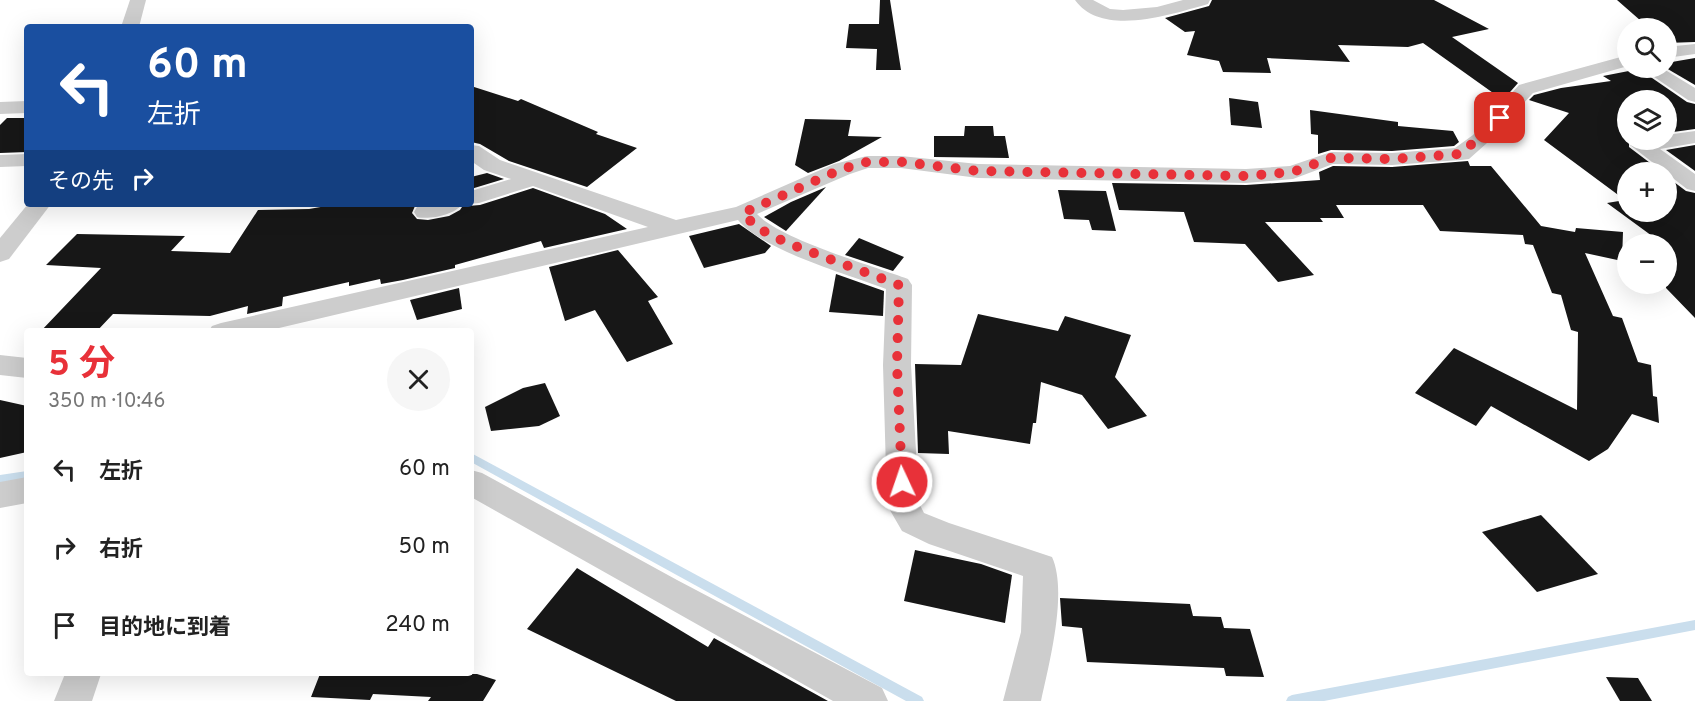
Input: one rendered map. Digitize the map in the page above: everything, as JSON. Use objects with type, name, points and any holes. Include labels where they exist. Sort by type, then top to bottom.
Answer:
[{"type":"street","points":[[131,24],[138,0]]},
{"type":"street","points":[[1083,0],[1095,11],[1106,15],[1138,15],[1202,0]]},
{"type":"street","points":[[1677,51],[1695,49]]},
{"type":"street","points":[[238,328],[672,227],[743,213],[842,169],[867,162],[902,162],[978,171],[1245,176],[1293,172],[1331,158],[1392,159],[1461,154],[1480,139],[1526,89],[1617,63]]},
{"type":"street","points":[[1666,78],[1695,96]]},
{"type":"street","points":[[1695,137],[1641,146],[1695,184]]},
{"type":"street","points":[[474,153],[492,165],[672,227]]},
{"type":"street","points":[[0,161],[24,160]]},
{"type":"street","points":[[474,197],[534,179]]},
{"type":"street","points":[[0,254],[38,207]]},
{"type":"street","points":[[425,212],[441,207]]},
{"type":"street","points":[[743,213],[756,227],[787,243],[899,285],[897,365],[903,505],[913,522],[940,534],[1040,567],[1039,632],[1023,701]]},
{"type":"street","points":[[0,365],[24,368]]},
{"type":"street","points":[[0,495],[24,491]]},
{"type":"street","points":[[476,492],[869,701]]},
{"type":"street","points":[[73,701],[82,676]]},
{"type":"building","points":[[880,0],[890,0],[901,70],[876,70],[877,49],[846,48],[849,24],[879,24]]},
{"type":"building","points":[[1212,0],[1434,0],[1489,29],[1452,37],[1518,83],[1503,100],[1423,43],[1408,47],[1338,45],[1350,62],[1267,58],[1271,73],[1223,72],[1219,61],[1187,55],[1195,31],[1185,32],[1165,18],[1209,6]]},
{"type":"building","points":[[1617,0],[1695,0],[1695,42],[1677,43],[1677,18],[1638,18]]},
{"type":"building","points":[[1695,58],[1695,85],[1677,74],[1677,61]]},
{"type":"building","points":[[1617,73],[1617,78],[1652,78],[1670,90],[1617,90],[1617,150],[1633,150],[1649,162],[1617,162],[1617,194],[1544,140],[1569,113],[1529,100],[1534,95],[1561,88],[1611,81],[1603,76]]},
{"type":"building","points":[[474,87],[518,101],[521,99],[598,132],[596,134],[637,148],[587,187],[509,161],[474,143]]},
{"type":"building","points":[[1677,95],[1695,104],[1695,129],[1677,131]]},
{"type":"building","points":[[1229,98],[1258,102],[1262,128],[1231,125]]},
{"type":"building","points":[[1310,110],[1398,122],[1398,126],[1453,131],[1459,142],[1454,146],[1392,151],[1331,150],[1318,154],[1318,135],[1311,134]]},
{"type":"building","points":[[7,118],[24,118],[24,152],[0,153],[0,125]]},
{"type":"building","points":[[805,119],[851,120],[848,136],[882,137],[839,161],[808,173],[795,165]]},
{"type":"building","points":[[965,126],[993,126],[994,136],[1005,136],[1009,158],[934,157],[934,136],[964,136]]},
{"type":"building","points":[[1695,145],[1695,171],[1666,150],[1677,150],[1677,148]]},
{"type":"building","points":[[1468,161],[1470,166],[1491,166],[1541,226],[1575,232],[1576,228],[1623,232],[1623,234],[1617,234],[1617,260],[1585,253],[1613,316],[1622,318],[1638,362],[1651,365],[1653,396],[1657,397],[1659,423],[1632,414],[1608,449],[1589,461],[1491,406],[1476,426],[1415,393],[1454,348],[1577,410],[1578,332],[1571,330],[1561,295],[1552,293],[1533,245],[1525,244],[1523,235],[1440,231],[1423,205],[1336,205],[1344,218],[1320,218],[1323,222],[1265,222],[1314,275],[1278,282],[1245,244],[1194,242],[1184,212],[1119,210],[1112,183],[1246,185],[1320,180],[1319,172],[1333,166],[1392,167]]},
{"type":"building","points":[[487,173],[504,179],[474,188],[474,176]]},
{"type":"building","points":[[1677,184],[1686,191],[1695,193],[1695,318],[1672,294],[1677,294],[1677,234],[1649,234],[1633,222],[1677,222]]},
{"type":"building","points":[[826,187],[786,231],[764,217],[791,202]]},
{"type":"building","points":[[533,188],[605,214],[627,229],[544,248],[541,241],[455,265],[455,268],[403,280],[381,284],[380,279],[349,286],[349,282],[283,297],[282,306],[247,314],[248,306],[210,316],[113,314],[100,328],[44,328],[101,268],[46,265],[77,234],[185,236],[171,251],[230,253],[258,210],[321,207],[415,207],[412,213],[417,219],[428,220],[449,216],[462,207],[480,205]]},
{"type":"building","points":[[1058,190],[1106,191],[1116,231],[1092,230],[1089,220],[1064,219]]},
{"type":"building","points":[[1617,201],[1617,210],[1607,203]]},
{"type":"building","points":[[739,224],[771,246],[765,253],[704,268],[689,236]]},
{"type":"building","points":[[859,238],[904,257],[893,271],[845,255]]},
{"type":"building","points":[[618,250],[658,297],[648,301],[673,344],[627,362],[595,310],[565,321],[549,267]]},
{"type":"building","points":[[836,274],[884,291],[883,316],[829,312]]},
{"type":"building","points":[[459,288],[462,309],[417,320],[410,300]]},
{"type":"building","points":[[978,314],[1058,331],[1065,316],[1131,335],[1115,377],[1147,416],[1108,429],[1082,395],[1041,382],[1036,423],[1033,423],[1030,444],[948,431],[949,454],[918,453],[915,364],[961,365]]},
{"type":"building","points":[[545,383],[560,416],[539,426],[491,431],[485,407],[523,388]]},
{"type":"building","points":[[0,400],[24,405],[24,453],[0,458]]},
{"type":"building","points":[[1541,515],[1598,574],[1537,592],[1482,532]]},
{"type":"building","points":[[915,550],[981,564],[1012,575],[1005,623],[904,601]]},
{"type":"building","points":[[577,568],[708,647],[714,638],[828,701],[676,701],[527,629]]},
{"type":"building","points":[[1060,598],[1190,604],[1193,616],[1221,617],[1224,628],[1250,629],[1264,677],[1226,676],[1224,668],[1087,662],[1082,628],[1062,626]]},
{"type":"building","points":[[477,674],[496,680],[483,701],[428,701],[431,697],[373,694],[370,700],[311,697],[319,676],[474,676]]},
{"type":"building","points":[[1606,677],[1638,678],[1652,701],[1620,701]]},
{"type":"waterway","points":[[474,459],[918,701]]},
{"type":"waterway","points":[[0,479],[24,475]]},
{"type":"waterway","points":[[1292,701],[1695,625]]},
{"type":"route","points":[[902,482],[897,365],[899,285],[787,243],[756,227],[743,213],[842,169],[867,162],[902,162],[978,171],[1245,176],[1293,172],[1331,158],[1392,159],[1461,154],[1480,139],[1500,118]]}]
